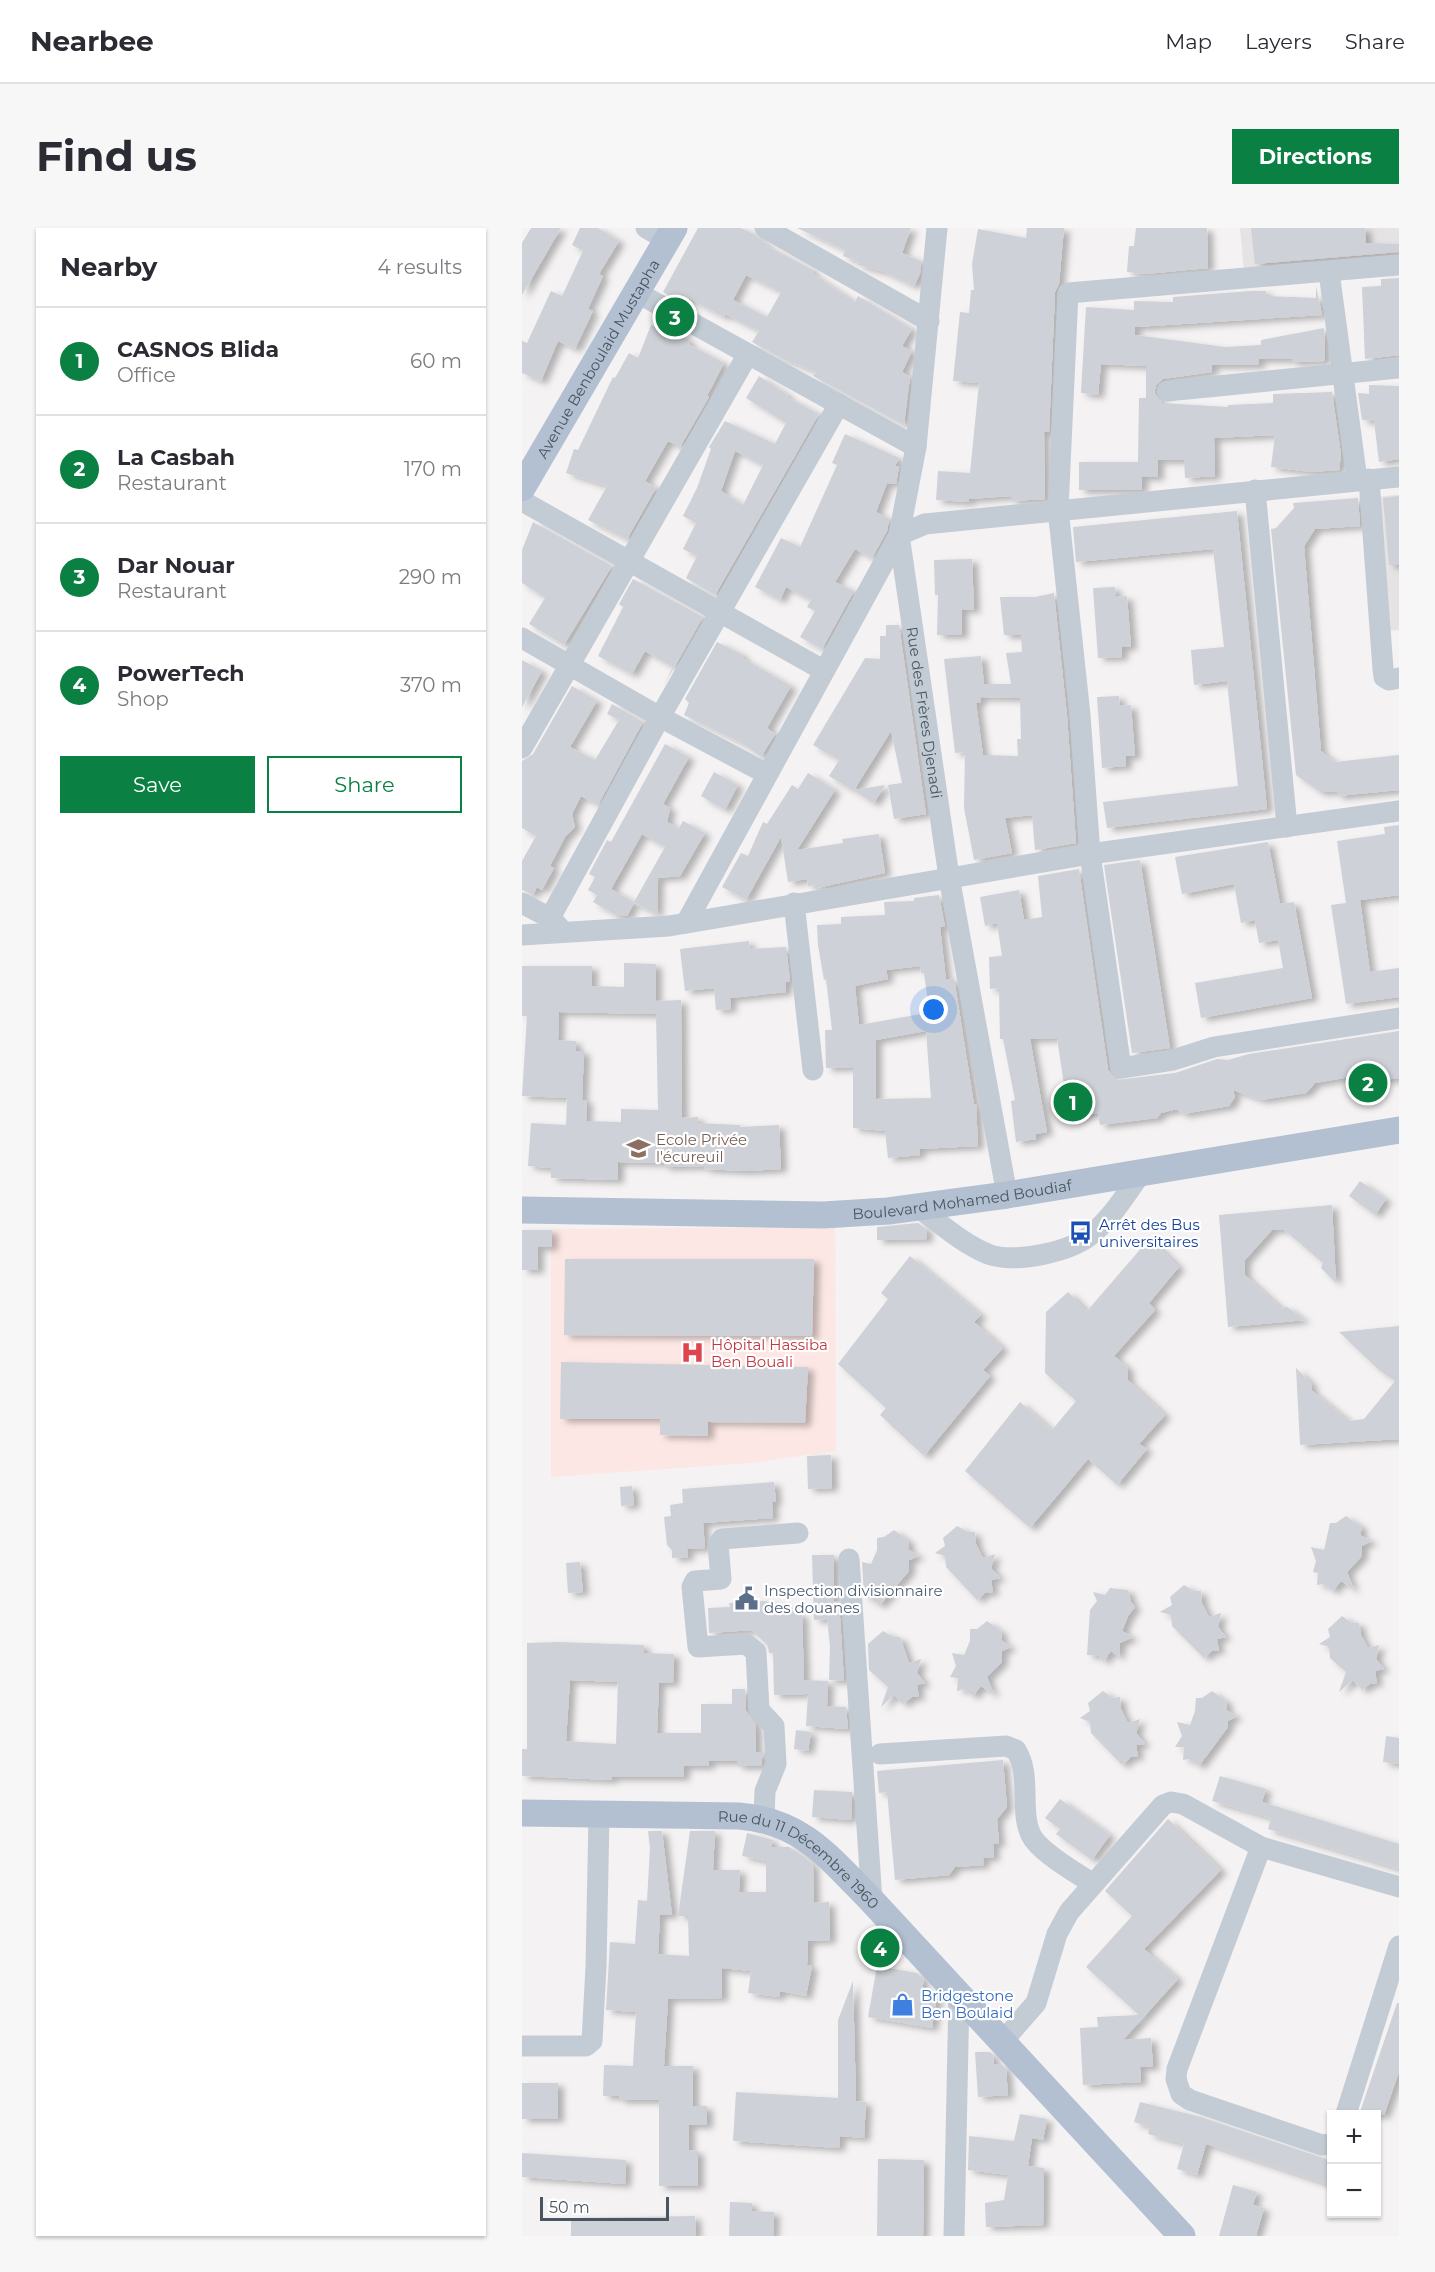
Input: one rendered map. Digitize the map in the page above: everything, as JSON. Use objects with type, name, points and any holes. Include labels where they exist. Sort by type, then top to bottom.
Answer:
[{"type":"main road","name":"Avenue Benboulaid Mustapha","points":[[522,488],[636,292],[662,232]]},
{"type":"main road","name":"Boulevard Mohamed Boudiaf","points":[[522,1210],[823,1215],[919,1208],[1399,1130]]},
{"type":"main road","name":"Rue du 11 Décembre 1960","points":[[522,1814],[765,1818],[789,1827],[824,1853],[872,1901],[1182,2236]]},
{"type":"street","points":[[765,228],[929,321]]},
{"type":"street","name":"Rue des Frères Djenadi","points":[[938,228],[916,447],[899,535],[949,877],[1007,1195]]},
{"type":"street","points":[[1399,265],[1068,293],[1058,509],[1080,715],[1090,854],[1121,1068],[1173,1060],[1214,1047],[1399,1018]]},
{"type":"street","points":[[1329,272],[1343,375],[1363,479],[1384,677],[1389,680],[1399,678]]},
{"type":"street","points":[[636,292],[916,447]]},
{"type":"street","points":[[522,748],[748,354]]},
{"type":"street","points":[[1167,391],[1399,368]]},
{"type":"street","points":[[557,925],[660,717],[839,404]]},
{"type":"street","points":[[686,923],[899,535],[925,524],[1058,509],[1399,477]]},
{"type":"street","points":[[1255,490],[1287,826]]},
{"type":"street","points":[[522,501],[823,670]]},
{"type":"street","points":[[522,638],[660,717],[767,774]]},
{"type":"street","points":[[522,935],[557,925],[686,923],[1090,854],[1399,811]]},
{"type":"street","points":[[522,903],[557,925]]},
{"type":"street","points":[[794,903],[813,1070]]},
{"type":"street","points":[[919,1208],[983,1252],[991,1255],[1030,1257],[1066,1248],[1092,1235],[1117,1208],[1142,1172]]},
{"type":"street","points":[[765,1818],[765,1791],[776,1764],[774,1726],[759,1710],[756,1652],[746,1644],[698,1647],[693,1587],[695,1581],[721,1579],[718,1544],[722,1539],[798,1533]]},
{"type":"street","points":[[849,1559],[872,1901]]},
{"type":"street","points":[[880,1754],[1006,1746],[1016,1750],[1023,1761],[1031,1837],[1043,1849],[1093,1884]]},
{"type":"street","points":[[1003,2041],[1036,2002],[1057,1934],[1069,1912],[1163,1805],[1171,1802],[1183,1804],[1261,1846],[1399,1887]]},
{"type":"street","points":[[522,2046],[586,2046],[592,2041],[599,1815]]},
{"type":"street","points":[[1261,1846],[1176,2079],[1181,2094],[1190,2100],[1322,2145],[1327,2144]]},
{"type":"street","points":[[1348,2110],[1399,1946]]},
{"type":"street","points":[[954,2236],[959,1994]]},
{"type":"shaded area","points":[[1240,228],[1399,228],[1399,258],[1244,273]]},
{"type":"shaded area","points":[[1399,495],[1399,630],[1383,631],[1372,497]]},
{"type":"shaded area","name":"Hôpital Hassiba Ben Bouali","points":[[835,1227],[836,1451],[750,1463],[551,1477],[551,1229]]},
{"type":"building","points":[[531,228],[561,228],[522,295],[522,243]]},
{"type":"building","points":[[580,228],[598,228],[619,241],[599,274],[603,276],[588,309],[593,311],[575,349],[558,341],[541,381],[522,373],[522,341],[527,343],[551,291],[562,296],[583,251],[572,245]]},
{"type":"building","points":[[698,228],[741,228],[754,234],[769,247],[813,270],[812,273],[855,302],[858,296],[912,329],[902,346],[912,351],[902,372],[910,377],[904,425],[813,376],[816,372],[783,359],[752,342],[759,331],[725,314],[724,317],[688,298],[685,304],[663,292]],"holes":[[[746,275],[781,292],[767,317],[733,300]]]},
{"type":"building","points":[[797,228],[911,228],[902,253],[921,261],[920,274],[914,286],[884,272],[858,265],[859,262],[843,256],[845,250]]},
{"type":"building","points":[[1027,228],[1064,228],[1059,284],[1055,292],[1049,432],[1044,432],[1045,499],[1011,501],[1011,496],[969,499],[969,502],[936,500],[938,471],[970,473],[979,383],[953,381],[960,312],[969,313],[971,290],[974,290],[972,264],[978,229],[1026,238]]},
{"type":"building","points":[[1136,228],[1207,228],[1208,268],[1145,274],[1127,272],[1129,246],[1134,246]]},
{"type":"building","points":[[1251,228],[1365,228],[1366,243],[1399,244],[1399,252],[1255,264]]},
{"type":"building","points":[[1399,278],[1399,355],[1365,359],[1362,287],[1381,286],[1381,279]]},
{"type":"building","points":[[1316,286],[1322,315],[1135,327],[1135,335],[1225,347],[1261,345],[1261,340],[1324,328],[1325,361],[1292,362],[1292,359],[1259,359],[1259,365],[1212,365],[1212,372],[1163,379],[1156,385],[1154,393],[1162,403],[1228,407],[1228,405],[1273,403],[1273,394],[1332,392],[1341,455],[1339,470],[1311,472],[1271,467],[1275,435],[1214,438],[1215,476],[1185,478],[1184,460],[1158,460],[1158,477],[1142,477],[1142,490],[1079,490],[1079,462],[1138,462],[1139,398],[1146,398],[1146,366],[1101,364],[1098,395],[1081,393],[1086,307],[1134,310],[1134,301],[1173,302],[1173,297],[1250,291],[1266,291],[1266,296],[1316,298]]},
{"type":"building","points":[[651,325],[690,340],[688,344],[724,363],[707,396],[709,397],[680,447],[668,441],[645,481],[656,488],[627,539],[588,520],[607,486],[566,473],[574,449],[578,450],[613,377],[615,378],[629,353],[638,358]]},
{"type":"building","points":[[759,376],[788,395],[787,397],[819,414],[715,595],[686,578],[697,556],[683,549],[696,523],[683,516],[697,488],[711,449],[709,447],[725,421],[775,444],[786,423],[746,398]],"holes":[[[735,451],[763,465],[743,505],[721,491]]]},
{"type":"building","points":[[1369,385],[1399,386],[1399,459],[1379,462],[1374,421],[1362,420],[1358,393],[1369,394]]},
{"type":"building","points":[[845,434],[899,458],[895,466],[899,466],[896,484],[887,483],[876,512],[889,519],[887,531],[872,558],[855,549],[835,582],[854,591],[822,649],[800,637],[815,611],[807,607],[811,600],[786,587],[780,600],[755,587],[781,538],[800,547],[837,465],[832,463]]},
{"type":"building","points":[[1399,496],[1399,565],[1389,565],[1383,498]]},
{"type":"building","points":[[1358,498],[1360,526],[1315,529],[1304,546],[1321,751],[1335,762],[1399,755],[1399,790],[1337,796],[1337,791],[1320,792],[1296,775],[1271,529],[1276,528],[1294,508],[1293,503]]},
{"type":"building","points":[[1237,511],[1267,809],[1107,828],[1103,802],[1238,786],[1227,681],[1194,685],[1191,650],[1224,647],[1213,549],[1076,562],[1073,527]]},
{"type":"building","points":[[533,522],[612,566],[564,645],[529,624],[545,598],[522,583],[522,550]]},
{"type":"building","points":[[972,559],[974,610],[962,609],[962,635],[937,635],[938,595],[935,595],[934,560]]},
{"type":"building","points":[[633,579],[703,617],[663,687],[673,667],[645,651],[632,674],[598,656],[623,607],[619,604]]},
{"type":"building","points":[[1115,587],[1116,597],[1127,596],[1131,647],[1122,647],[1122,657],[1098,658],[1093,588]]},
{"type":"building","points":[[1054,593],[1067,716],[1076,843],[1035,850],[1032,815],[1005,818],[1012,853],[974,860],[964,808],[965,752],[955,753],[944,659],[981,656],[984,684],[1011,684],[1006,653],[1022,652],[1021,635],[1004,635],[1000,597],[1035,597]],"holes":[[[980,697],[1020,698],[1021,739],[1017,739],[1018,756],[983,755],[976,703],[981,702]]]},
{"type":"building","points":[[886,625],[899,625],[926,814],[894,819],[888,785],[902,783],[891,731],[854,790],[885,785],[874,803],[829,776],[839,760],[813,745],[865,658],[880,659],[880,636],[886,636]]},
{"type":"building","points":[[717,642],[743,655],[742,658],[791,686],[767,728],[775,734],[761,757],[743,744],[684,715],[689,703],[685,699]]},
{"type":"building","points":[[522,660],[542,671],[522,707]]},
{"type":"building","points":[[572,686],[597,701],[570,747],[595,760],[619,720],[607,714],[612,704],[643,722],[598,805],[581,796],[572,814],[575,827],[565,837],[550,866],[554,868],[542,890],[537,887],[533,895],[522,890],[522,861],[536,836],[522,828],[522,761],[533,754]]},
{"type":"building","points":[[1119,696],[1120,706],[1131,705],[1135,756],[1126,756],[1126,766],[1102,768],[1097,697]]},
{"type":"building","points":[[665,744],[689,757],[663,804],[670,808],[667,822],[679,828],[683,821],[705,833],[680,876],[658,878],[657,914],[634,903],[627,916],[617,916],[593,902],[597,895],[588,890],[595,877],[589,874],[607,840],[611,842]],"holes":[[[642,834],[665,847],[634,902],[611,889]]]},
{"type":"building","points":[[714,772],[738,785],[725,810],[701,796]]},
{"type":"building","points":[[808,773],[835,790],[797,850],[843,843],[842,839],[879,834],[885,873],[817,888],[817,885],[808,886],[807,879],[788,882],[781,837],[746,900],[722,887],[741,853],[748,856],[763,822],[767,824],[792,785],[798,789]]},
{"type":"building","points":[[1399,825],[1399,895],[1360,900],[1370,972],[1399,968],[1399,997],[1346,1004],[1331,905],[1346,903],[1337,841],[1385,834],[1384,827]]},
{"type":"building","points":[[1268,842],[1280,904],[1294,902],[1312,998],[1201,1018],[1195,983],[1283,968],[1278,940],[1259,943],[1255,920],[1241,923],[1234,884],[1182,894],[1175,857]]},
{"type":"building","points":[[1140,860],[1170,1048],[1132,1053],[1104,865]]},
{"type":"building","points":[[1079,869],[1108,1070],[1116,1080],[1175,1073],[1217,1059],[1228,1060],[1249,1054],[1399,1031],[1399,1078],[1363,1083],[1350,1077],[1315,1083],[1306,1093],[1261,1100],[1233,1090],[1235,1097],[1229,1106],[1183,1114],[1177,1109],[1161,1113],[1157,1118],[1100,1125],[1098,1113],[1069,1118],[1057,1038],[1030,1039],[1047,1132],[1036,1134],[1036,1139],[1016,1142],[1011,1101],[1015,1100],[1003,1039],[1000,1039],[999,988],[990,989],[989,957],[1002,956],[997,923],[985,926],[980,897],[1019,890],[1024,920],[1042,917],[1038,876]]},
{"type":"building","points":[[939,895],[945,927],[940,927],[946,980],[954,978],[974,1104],[976,1104],[978,1146],[919,1149],[920,1155],[888,1158],[885,1131],[853,1128],[853,1067],[826,1068],[825,1030],[832,1030],[826,979],[824,980],[818,945],[817,925],[841,924],[841,917],[885,915],[884,902],[914,901],[914,898]],"holes":[[[920,966],[921,973],[924,973],[928,1002],[921,1003],[921,1014],[859,1025],[855,986],[888,979],[886,970]],[[926,1031],[931,1098],[876,1099],[876,1040]]]},
{"type":"building","points":[[749,941],[750,949],[786,947],[790,981],[786,982],[786,992],[730,998],[731,1009],[716,1010],[714,988],[685,991],[680,949]]},
{"type":"building","points":[[624,963],[656,964],[656,1001],[681,1000],[682,1118],[698,1117],[698,1123],[740,1125],[740,1127],[779,1125],[781,1169],[746,1171],[704,1169],[705,1166],[664,1167],[664,1163],[618,1162],[618,1180],[551,1178],[551,1168],[528,1166],[531,1123],[566,1125],[567,1098],[522,1096],[527,1016],[522,1016],[522,966],[592,966],[592,986],[624,987]],"holes":[[[559,1012],[656,1014],[658,1110],[621,1109],[621,1122],[586,1121],[587,1100],[582,1100],[584,1051],[576,1051],[576,1041],[558,1040]]]},
{"type":"building","points":[[1360,1181],[1386,1199],[1375,1215],[1349,1196]]},
{"type":"building","points":[[1332,1205],[1336,1283],[1321,1268],[1323,1263],[1283,1229],[1272,1230],[1245,1260],[1245,1275],[1281,1308],[1287,1307],[1305,1320],[1228,1327],[1219,1215]]},
{"type":"building","points":[[918,1223],[927,1230],[927,1239],[877,1240],[877,1227]]},
{"type":"building","points":[[522,1230],[552,1230],[552,1247],[538,1247],[538,1270],[522,1270]]},
{"type":"building","points":[[1150,1238],[1179,1267],[1149,1303],[1155,1310],[1114,1356],[1128,1368],[1128,1380],[1165,1415],[1139,1444],[1147,1449],[1117,1485],[1088,1459],[1030,1528],[965,1471],[1020,1402],[1052,1430],[1076,1401],[1045,1373],[1046,1312],[1068,1292],[1087,1311]]},
{"type":"building","points":[[910,1256],[981,1315],[974,1322],[1003,1348],[983,1370],[990,1376],[924,1456],[880,1415],[886,1408],[838,1364],[888,1299],[881,1293]]},
{"type":"building","points":[[565,1259],[814,1259],[812,1336],[564,1335]]},
{"type":"building","points":[[1399,1326],[1399,1439],[1300,1445],[1296,1368],[1312,1384],[1311,1390],[1349,1421],[1364,1419],[1395,1381],[1379,1370],[1339,1332]]},
{"type":"building","points":[[561,1362],[808,1367],[805,1423],[708,1422],[708,1436],[660,1435],[660,1419],[560,1419]]},
{"type":"building","points":[[831,1455],[832,1488],[808,1489],[807,1456]]},
{"type":"building","points":[[774,1482],[776,1502],[772,1502],[773,1518],[703,1523],[705,1548],[687,1549],[688,1557],[672,1558],[672,1550],[667,1545],[664,1517],[671,1516],[670,1505],[683,1503],[682,1489]]},
{"type":"building","points":[[632,1486],[634,1505],[621,1506],[620,1487]]},
{"type":"building","points":[[1346,1516],[1362,1527],[1360,1535],[1372,1541],[1362,1546],[1362,1556],[1347,1572],[1354,1590],[1341,1581],[1333,1591],[1323,1584],[1317,1585],[1318,1573],[1313,1572],[1316,1561],[1311,1547],[1324,1550],[1330,1523],[1336,1523]]},
{"type":"building","points":[[957,1526],[968,1532],[975,1532],[976,1544],[983,1558],[995,1554],[991,1568],[1000,1578],[991,1580],[993,1593],[986,1592],[977,1600],[946,1567],[945,1556],[935,1553],[945,1546],[943,1538]]},
{"type":"building","points":[[894,1530],[909,1541],[908,1549],[919,1556],[909,1560],[909,1571],[880,1605],[864,1595],[862,1562],[871,1564],[877,1550],[877,1538],[884,1537]]},
{"type":"building","points":[[812,1555],[834,1555],[834,1601],[839,1601],[844,1681],[829,1680],[830,1646],[827,1619],[814,1620]]},
{"type":"building","points":[[580,1562],[583,1592],[568,1593],[566,1563]]},
{"type":"building","points":[[1184,1585],[1194,1591],[1201,1591],[1202,1603],[1209,1617],[1221,1613],[1218,1627],[1226,1637],[1217,1639],[1219,1651],[1212,1651],[1204,1658],[1172,1626],[1171,1615],[1160,1612],[1172,1605],[1170,1597]]},
{"type":"building","points":[[1110,1588],[1128,1590],[1135,1607],[1128,1616],[1122,1631],[1133,1637],[1120,1643],[1119,1657],[1111,1651],[1103,1662],[1099,1656],[1087,1655],[1090,1610],[1097,1601],[1093,1592],[1105,1595]]},
{"type":"building","points":[[765,1601],[785,1606],[802,1615],[804,1680],[828,1681],[827,1706],[846,1707],[848,1729],[806,1726],[808,1694],[774,1695],[773,1653],[769,1653],[768,1646],[752,1630],[709,1633],[708,1608],[730,1607],[729,1603]]},
{"type":"building","points":[[1342,1616],[1352,1623],[1359,1623],[1361,1635],[1368,1648],[1379,1645],[1376,1659],[1384,1669],[1375,1671],[1377,1684],[1371,1683],[1362,1690],[1353,1680],[1339,1692],[1346,1672],[1330,1658],[1329,1647],[1319,1644],[1330,1637],[1328,1629]]},
{"type":"building","points":[[987,1621],[1002,1632],[1001,1640],[1011,1647],[1002,1651],[1002,1662],[987,1677],[994,1695],[981,1686],[973,1696],[964,1689],[957,1691],[958,1678],[950,1677],[956,1666],[952,1653],[964,1655],[970,1641],[970,1629],[977,1629]]},
{"type":"building","points":[[883,1631],[894,1637],[900,1637],[909,1663],[921,1659],[917,1673],[925,1683],[917,1685],[919,1697],[912,1697],[903,1704],[894,1695],[881,1707],[888,1687],[869,1670],[868,1644]]},
{"type":"building","points":[[527,1643],[644,1645],[644,1653],[674,1654],[673,1683],[659,1683],[657,1733],[701,1733],[701,1704],[732,1704],[732,1689],[745,1689],[746,1711],[756,1725],[756,1752],[763,1752],[761,1766],[737,1766],[737,1761],[709,1761],[709,1766],[684,1766],[684,1777],[612,1777],[612,1780],[522,1776],[522,1749],[527,1749]],"holes":[[[570,1680],[618,1682],[616,1744],[566,1741]]]},
{"type":"building","points":[[1103,1691],[1113,1698],[1120,1697],[1121,1709],[1128,1723],[1140,1719],[1136,1733],[1145,1744],[1136,1745],[1138,1757],[1131,1757],[1122,1765],[1091,1733],[1090,1722],[1080,1718],[1090,1711],[1088,1703]]},
{"type":"building","points":[[1212,1691],[1227,1702],[1226,1710],[1237,1716],[1228,1721],[1228,1727],[1199,1766],[1189,1759],[1183,1760],[1184,1747],[1175,1747],[1182,1736],[1177,1722],[1190,1725],[1195,1711],[1196,1698],[1202,1698]]},
{"type":"building","points":[[796,1730],[811,1732],[808,1751],[794,1749]]},
{"type":"building","points":[[1386,1736],[1399,1738],[1399,1764],[1383,1762]]},
{"type":"building","points":[[1003,1760],[1007,1807],[997,1819],[999,1843],[993,1844],[994,1857],[983,1858],[984,1865],[955,1867],[949,1875],[895,1880],[887,1792],[879,1793],[877,1771]]},
{"type":"building","points":[[1220,1776],[1266,1789],[1262,1802],[1399,1844],[1399,1869],[1268,1829],[1271,1818],[1212,1801]]},
{"type":"building","points":[[814,1790],[852,1792],[851,1820],[812,1817]]},
{"type":"building","points":[[1060,1799],[1110,1835],[1092,1860],[1056,1834],[1060,1829],[1045,1818]]},
{"type":"building","points":[[1168,1819],[1221,1870],[1144,1949],[1178,1979],[1123,2040],[1151,2038],[1153,2067],[1140,2067],[1141,2082],[1083,2085],[1080,2028],[1098,2027],[1097,2017],[1139,2015],[1086,1967],[1132,1916],[1105,1891]]},
{"type":"building","points":[[648,1831],[662,1831],[672,1915],[660,1915],[658,1954],[689,1956],[688,1916],[678,1916],[690,1831],[715,1831],[713,1870],[740,1870],[739,1892],[766,1892],[766,1861],[742,1856],[747,1833],[773,1840],[771,1847],[789,1847],[804,1857],[813,1865],[814,1903],[829,1902],[830,1940],[808,1941],[807,1965],[812,1966],[806,1996],[780,1991],[779,1997],[748,1993],[751,1971],[722,1968],[722,1998],[668,1999],[664,2066],[693,2066],[693,2106],[707,2106],[707,2125],[689,2125],[689,2150],[698,2151],[698,2186],[659,2186],[659,2100],[619,2100],[619,2096],[603,2096],[604,2065],[633,2066],[636,2012],[606,2010],[610,1942],[635,1944],[638,1900],[647,1901],[650,1848]]},
{"type":"building","name":"Bridgestone Ben Boulaid","points":[[877,1966],[917,1973],[924,1980],[922,1989],[934,1991],[937,1995],[932,2028],[868,2017]]},
{"type":"building","points":[[853,1981],[856,2101],[866,2102],[864,2138],[840,2136],[839,2148],[733,2141],[736,2092],[838,2098],[838,2020]]},
{"type":"building","points":[[1397,2003],[1399,2003],[1399,2072],[1384,2115],[1381,2115],[1381,2110],[1361,2110]]},
{"type":"building","points":[[975,2052],[990,2052],[993,2055],[994,2065],[1001,2064],[1006,2069],[1008,2095],[978,2097]]},
{"type":"building","points":[[522,2083],[558,2083],[558,2119],[522,2119]]},
{"type":"building","points":[[1140,2102],[1201,2117],[1327,2159],[1327,2184],[1206,2144],[1197,2175],[1177,2169],[1184,2144],[1148,2134],[1150,2127],[1134,2122]]},
{"type":"building","points":[[1020,2114],[1047,2119],[1043,2140],[1032,2138],[1028,2166],[1044,2168],[1043,2225],[986,2227],[985,2203],[1004,2200],[1008,2175],[968,2170],[969,2136],[1014,2141]]},
{"type":"building","points":[[522,2153],[626,2160],[625,2184],[522,2177]]},
{"type":"building","points":[[878,2159],[924,2160],[923,2236],[877,2236]]},
{"type":"building","points":[[1233,2185],[1257,2192],[1253,2205],[1264,2208],[1256,2236],[1219,2236]]},
{"type":"building","points":[[730,2202],[752,2203],[752,2211],[774,2212],[773,2236],[729,2236]]},
{"type":"building","points":[[695,2216],[696,2236],[571,2236],[571,2218]]},
{"type":"place","name":"Dar Nouar","points":[[675,317]]},
{"type":"place","name":"La Casbah","points":[[1368,1083]]},
{"type":"place","name":"CASNOS Blida","points":[[1073,1102]]},
{"type":"place","name":"Ecole Privée l'écureuil","points":[[638,1148]]},
{"type":"place","name":"Arrêt des Bus universitaires","points":[[1081,1233]]},
{"type":"place","name":"Hôpital Hassiba Ben Bouali","points":[[693,1353]]},
{"type":"place","name":"Inspection divisionnaire des douanes","points":[[746,1599]]},
{"type":"place","name":"PowerTech","points":[[880,1948]]},
{"type":"place","name":"Bridgestone Ben Boulaid","points":[[903,2004]]}]
